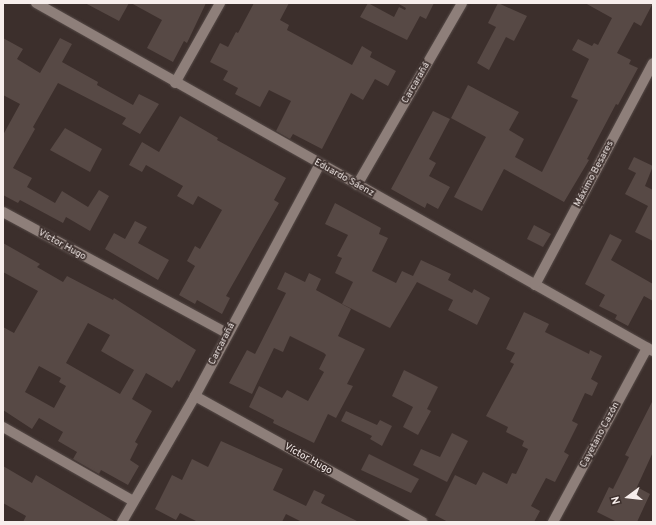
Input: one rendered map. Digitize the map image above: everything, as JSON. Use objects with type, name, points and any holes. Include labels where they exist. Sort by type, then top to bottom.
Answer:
[{"type":"street","name":"Eduardo Sáenz","points":[[36,3],[175,83],[650,350]]},
{"type":"street","points":[[175,83],[220,3]]},
{"type":"street","name":"Carcarañá","points":[[357,185],[462,3]]},
{"type":"street","name":"Máximo Besares","points":[[535,285],[653,63]]},
{"type":"street","name":"Carcarañá","points":[[122,522],[195,396],[227,333],[320,164]]},
{"type":"street","name":"Víctor Hugo","points":[[3,212],[227,333]]},
{"type":"street","name":"Cayetano Cazón","points":[[553,522],[650,350]]},
{"type":"street","name":"Víctor Hugo","points":[[195,396],[422,522]]},
{"type":"street","points":[[3,427],[133,501]]},
{"type":"building","points":[[85,3],[129,3],[119,21]]},
{"type":"building","points":[[131,3],[206,3],[187,43],[184,41],[173,62],[147,48],[162,20]]},
{"type":"building","points":[[254,3],[289,3],[280,20],[289,25],[287,30],[352,65],[362,46],[372,52],[370,57],[396,71],[388,86],[375,79],[363,100],[351,93],[322,149],[293,134],[290,139],[276,131],[291,101],[269,90],[260,107],[235,94],[238,88],[223,80],[228,71],[210,62],[220,43],[228,47],[236,32],[238,33]]},
{"type":"building","points":[[368,3],[394,17],[399,7],[405,10],[406,8],[397,3],[434,3],[426,19],[420,16],[407,40],[360,17]]},
{"type":"building","points":[[498,3],[527,16],[514,41],[506,37],[489,70],[477,63],[496,27],[488,23]]},
{"type":"building","points":[[585,3],[653,3],[641,26],[634,22],[617,53],[631,60],[629,64],[638,68],[618,105],[616,104],[587,159],[589,160],[564,202],[504,169],[482,211],[454,197],[486,137],[451,118],[468,85],[519,112],[509,130],[524,139],[515,157],[542,172],[578,100],[571,97],[589,59],[572,50],[578,39],[592,46],[594,43],[598,45],[612,18]]},
{"type":"building","points":[[3,38],[23,49],[17,59],[40,73],[60,38],[72,44],[62,62],[98,82],[97,85],[133,105],[139,94],[159,104],[140,134],[122,124],[126,118],[58,83],[33,127],[35,129],[13,168],[32,178],[27,187],[55,203],[62,191],[88,207],[99,190],[109,196],[90,231],[66,217],[63,223],[20,200],[18,203],[3,195],[3,135],[20,104],[3,95]]},
{"type":"building","points":[[433,111],[450,119],[429,159],[436,163],[429,176],[450,187],[438,209],[427,203],[425,208],[391,189]]},
{"type":"building","points":[[180,116],[218,138],[217,140],[286,178],[274,200],[279,203],[226,296],[230,298],[222,314],[197,300],[195,304],[179,295],[195,266],[187,261],[195,246],[200,249],[222,210],[198,196],[193,205],[177,196],[183,186],[146,165],[142,172],[129,165],[142,142],[159,152]]},
{"type":"building","points":[[65,128],[102,149],[90,172],[50,150]]},
{"type":"building","points":[[634,157],[653,166],[645,186],[653,190],[653,241],[635,232],[648,206],[625,194],[636,173],[628,169]]},
{"type":"building","points":[[335,203],[381,228],[379,234],[388,238],[372,271],[396,283],[402,271],[413,276],[421,260],[451,274],[448,280],[472,293],[474,289],[490,298],[477,325],[448,310],[453,300],[417,282],[390,328],[342,304],[353,282],[335,273],[342,258],[337,256],[348,235],[325,224]]},
{"type":"building","points":[[135,221],[147,227],[138,243],[169,260],[158,280],[105,249],[114,233],[125,239]]},
{"type":"building","points":[[534,225],[551,234],[543,247],[527,239]]},
{"type":"building","points":[[610,234],[622,240],[611,260],[653,284],[653,301],[644,296],[628,326],[615,319],[617,315],[599,306],[605,295],[585,284]]},
{"type":"building","points":[[3,243],[40,264],[37,267],[63,282],[67,276],[113,300],[114,298],[196,350],[179,382],[177,380],[172,388],[146,373],[132,399],[152,411],[135,442],[138,444],[130,460],[139,466],[128,485],[101,470],[99,474],[73,459],[77,452],[58,441],[63,432],[39,418],[32,429],[3,410],[3,327],[14,333],[38,291],[3,272]],"holes":[[[88,323],[110,335],[101,351],[134,370],[120,394],[66,363]],[[39,366],[61,378],[59,382],[66,386],[54,408],[25,392]]]},
{"type":"building","points":[[285,272],[305,282],[309,273],[321,279],[316,290],[351,309],[338,336],[365,349],[347,384],[353,386],[336,418],[328,414],[314,443],[273,423],[274,420],[249,407],[259,386],[282,398],[287,390],[308,401],[324,372],[319,369],[326,355],[324,353],[290,336],[283,352],[274,348],[252,394],[229,383],[247,350],[255,354],[286,293],[277,289]]},
{"type":"building","points":[[524,312],[549,324],[545,332],[589,354],[590,350],[602,356],[591,379],[598,383],[592,396],[585,393],[572,421],[578,424],[564,452],[569,455],[555,482],[546,478],[531,506],[540,511],[534,522],[448,522],[435,515],[455,475],[476,485],[483,472],[507,484],[512,473],[516,474],[528,449],[522,446],[524,441],[506,432],[508,427],[486,416],[514,364],[510,362],[515,353],[506,349]]},
{"type":"building","points":[[404,370],[438,387],[427,409],[431,411],[418,435],[403,427],[413,407],[392,396]]},
{"type":"building","points":[[653,400],[653,452],[637,487],[650,494],[637,522],[617,522],[597,512],[609,487],[613,489],[629,457],[625,455]]},
{"type":"building","points":[[346,411],[377,425],[380,420],[392,426],[382,446],[370,439],[372,436],[341,421]]},
{"type":"building","points":[[452,433],[468,441],[447,482],[413,465],[421,449],[440,457]]},
{"type":"building","points":[[221,441],[283,469],[273,490],[306,506],[314,490],[325,495],[321,503],[359,522],[302,522],[286,514],[282,522],[198,522],[180,513],[176,520],[155,509],[172,475],[182,480],[192,459],[208,467]]},
{"type":"building","points":[[369,454],[419,479],[411,493],[361,470]]},
{"type":"building","points":[[3,466],[32,483],[36,475],[116,522],[23,522],[26,516],[3,503]]}]
